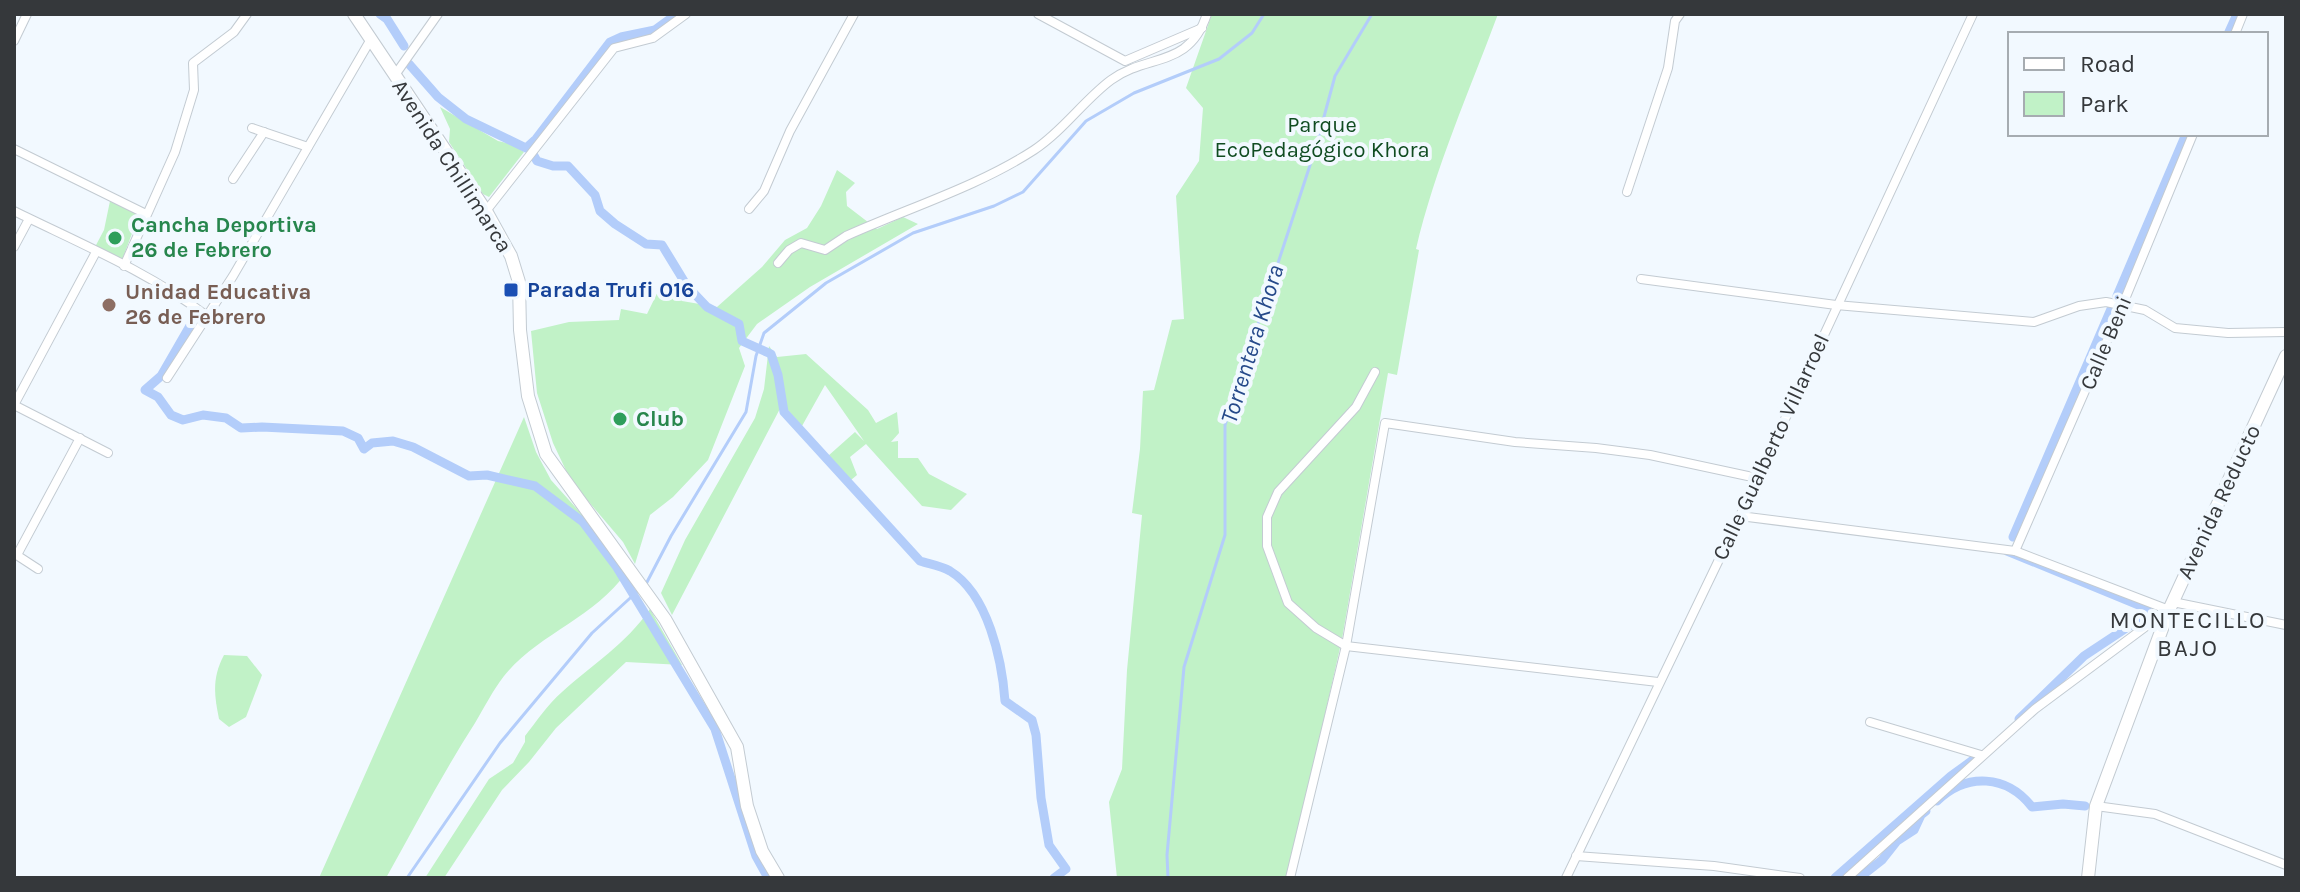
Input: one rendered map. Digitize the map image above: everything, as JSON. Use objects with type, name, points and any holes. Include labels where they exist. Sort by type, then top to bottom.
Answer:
[{"type":"street","points":[[14,41],[27,14]]},
{"type":"street","points":[[124,266],[175,152],[194,90],[193,63],[234,32],[247,14]]},
{"type":"street","name":"Avenida Chillimarca","points":[[354,14],[486,211],[511,256],[519,282],[520,330],[528,396],[546,454],[665,619],[737,747],[747,806],[762,851],[778,878]]},
{"type":"street","points":[[395,75],[438,14]]},
{"type":"street","points":[[486,211],[614,48],[653,38],[686,14]]},
{"type":"street","points":[[749,209],[764,191],[790,131],[854,14]]},
{"type":"street","points":[[1038,14],[1125,61],[1203,28]]},
{"type":"street","points":[[778,263],[789,250],[801,243],[825,250],[857,230],[988,176],[1037,148],[1113,78],[1183,50],[1203,28],[1207,14]]},
{"type":"street","points":[[1627,192],[1668,68],[1675,21],[1680,14]]},
{"type":"street","name":"Calle Gualberto Villarroel","points":[[1566,878],[1740,516],[1973,14]]},
{"type":"street","points":[[167,378],[371,39]]},
{"type":"street","points":[[252,128],[308,147]]},
{"type":"street","points":[[233,179],[264,132]]},
{"type":"street","name":"Calle Beni","points":[[2015,551],[2192,136]]},
{"type":"street","points":[[14,149],[146,214]]},
{"type":"street","points":[[14,211],[124,266],[182,298],[207,316]]},
{"type":"street","points":[[14,247],[29,219]]},
{"type":"street","points":[[96,252],[14,405],[108,453]]},
{"type":"street","points":[[1641,279],[1836,305],[2034,322],[2079,306],[2106,302],[2145,310],[2175,328],[2228,333],[2286,332]]},
{"type":"street","name":"Avenida Reducto","points":[[2088,878],[2096,806],[2171,606],[2286,356]]},
{"type":"street","points":[[1375,372],[1356,407],[1278,492],[1267,517],[1267,546],[1288,603],[1316,628],[1346,646],[1658,682]]},
{"type":"street","points":[[1290,878],[1346,646],[1385,423],[1515,442],[1650,455],[1757,478]]},
{"type":"street","points":[[38,569],[15,554],[80,438]]},
{"type":"street","points":[[1740,516],[2015,551],[2171,606],[2286,625]]},
{"type":"street","points":[[1847,878],[2035,709],[2171,606]]},
{"type":"street","points":[[1870,722],[1981,755]]},
{"type":"street","points":[[2096,806],[2155,814],[2286,865]]},
{"type":"street","points":[[1576,856],[1714,866],[1800,878]]},
{"type":"green space","name":"Parque EcoPedagógico Khora","points":[[1212,14],[1498,14],[1443,160],[1416,249],[1419,250],[1397,375],[1388,373],[1342,639],[1288,878],[1117,878],[1109,802],[1122,769],[1127,670],[1142,515],[1132,513],[1143,391],[1154,390],[1172,320],[1184,319],[1176,196],[1199,161],[1203,108],[1186,88]]},
{"type":"green space","points":[[440,107],[498,141],[515,145],[524,152],[489,197],[483,194],[449,142],[450,129]]},
{"type":"green space","name":"Club","points":[[837,170],[855,183],[846,192],[847,206],[877,229],[903,217],[918,224],[810,287],[757,324],[739,348],[745,366],[708,460],[673,497],[650,515],[635,564],[623,542],[571,481],[553,443],[537,393],[531,331],[569,322],[619,320],[621,309],[647,314],[663,281],[682,301],[717,307],[762,267],[785,240],[807,228]]},
{"type":"green space","name":"Cancha Deportiva 26 de Febrero","points":[[110,201],[139,215],[122,260],[95,247],[104,230]]},
{"type":"green space","points":[[769,346],[777,357],[806,354],[868,410],[876,423],[897,412],[899,433],[891,442],[898,441],[898,458],[918,458],[929,474],[967,494],[951,510],[922,506],[866,444],[850,457],[857,475],[851,480],[828,456],[855,432],[864,441],[825,385],[802,426],[786,408],[784,401],[672,615],[661,593],[685,540],[755,418],[764,389]]},
{"type":"green space","points":[[524,417],[536,452],[551,480],[586,519],[626,573],[598,602],[533,649],[504,676],[386,878],[319,878]]},
{"type":"green space","points":[[650,609],[682,665],[626,662],[556,728],[502,790],[444,878],[425,878],[489,779],[513,763],[525,742],[525,736],[547,708],[620,644]]},
{"type":"green space","points":[[224,655],[247,656],[262,675],[246,717],[229,727],[219,719],[215,694],[217,671]]},
{"type":"waterway","points":[[380,14],[387,19],[404,46]]},
{"type":"waterway","points":[[409,64],[438,97],[466,119],[526,148],[610,42],[655,30],[677,14]]},
{"type":"waterway","points":[[646,584],[671,536],[746,412],[756,356],[764,333],[826,283],[913,233],[994,206],[1023,192],[1086,121],[1134,93],[1219,59],[1252,33],[1264,14]]},
{"type":"waterway","name":"Torrentera Khora","points":[[1168,878],[1167,855],[1184,667],[1225,535],[1225,425],[1315,150],[1335,76],[1372,14]]},
{"type":"waterway","points":[[2229,32],[2237,14]]},
{"type":"waterway","points":[[2117,296],[2185,136]]},
{"type":"waterway","points":[[533,154],[537,161],[568,166],[595,195],[600,211],[615,224],[646,244],[662,245],[687,286],[707,307],[739,324],[742,341],[771,354],[784,412],[920,561],[950,571],[974,595],[991,629],[1005,701],[1032,720],[1049,845],[1066,869],[1054,878]]},
{"type":"waterway","points":[[2013,537],[2111,309]]},
{"type":"waterway","points":[[191,324],[161,376],[145,390],[158,397],[171,415],[183,420],[203,415],[226,418],[241,428],[343,431],[358,438],[364,449],[372,443],[393,441],[413,447],[469,476],[487,475],[535,486],[583,522],[616,566],[715,729],[756,856],[768,878]]},
{"type":"waterway","points":[[2007,551],[2146,608],[2149,613],[2084,656],[2019,719]]},
{"type":"waterway","points":[[407,878],[500,743],[592,633],[640,589]]},
{"type":"waterway","points":[[1835,878],[1973,760]]},
{"type":"waterway","points":[[1937,801],[1961,785],[1986,781],[2011,788],[2032,807],[2063,804],[2085,806]]},
{"type":"waterway","points":[[1859,878],[1882,860],[1897,841],[1914,830],[1926,811]]},
{"type":"place","name":"Cancha Deportiva 26 de Febrero","points":[[115,238]]},
{"type":"place","name":"Parada Trufi 016","points":[[511,290]]},
{"type":"place","name":"Unidad Educativa 26 de Febrero","points":[[109,305]]},
{"type":"place","name":"Club","points":[[620,419]]},
{"type":"district","name":"MONTECILLO BAJO","points":[[2188,634]]}]
